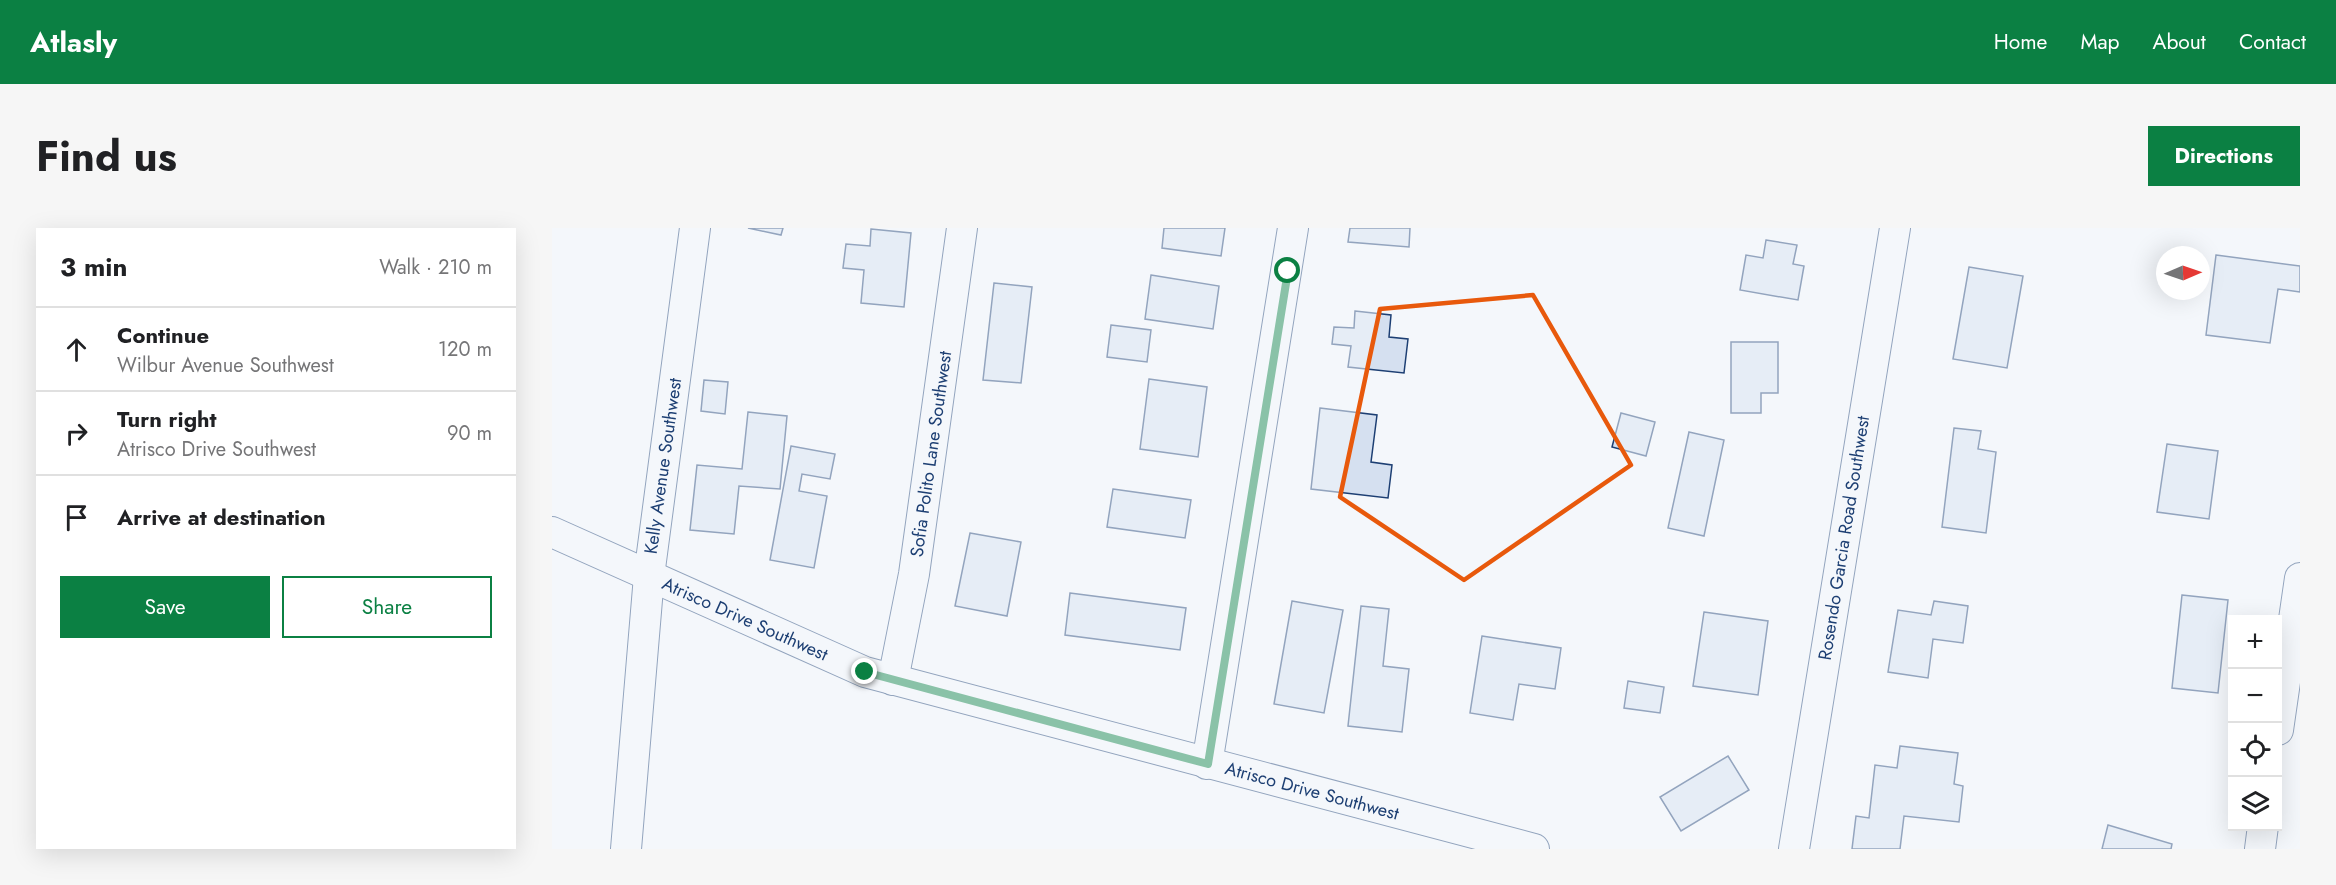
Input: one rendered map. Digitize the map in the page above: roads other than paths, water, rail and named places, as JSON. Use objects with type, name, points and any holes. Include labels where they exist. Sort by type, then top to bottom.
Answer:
[{"type":"street","name":"Kelly Avenue Southwest","points":[[626,849],[649,576],[695,228]]},
{"type":"street","name":"Sofia Polito Lane Southwest","points":[[893,680],[914,574],[962,228]]},
{"type":"street","points":[[1208,764],[1293,228]]},
{"type":"street","name":"Rosendo Garcia Road Southwest","points":[[1794,849],[1894,228]]},
{"type":"street","name":"Atrisco Drive Southwest","points":[[552,532],[865,672],[1534,849]]},
{"type":"street","points":[[2278,723],[2300,578]]},
{"type":"street","points":[[2260,849],[2262,831]]}]
